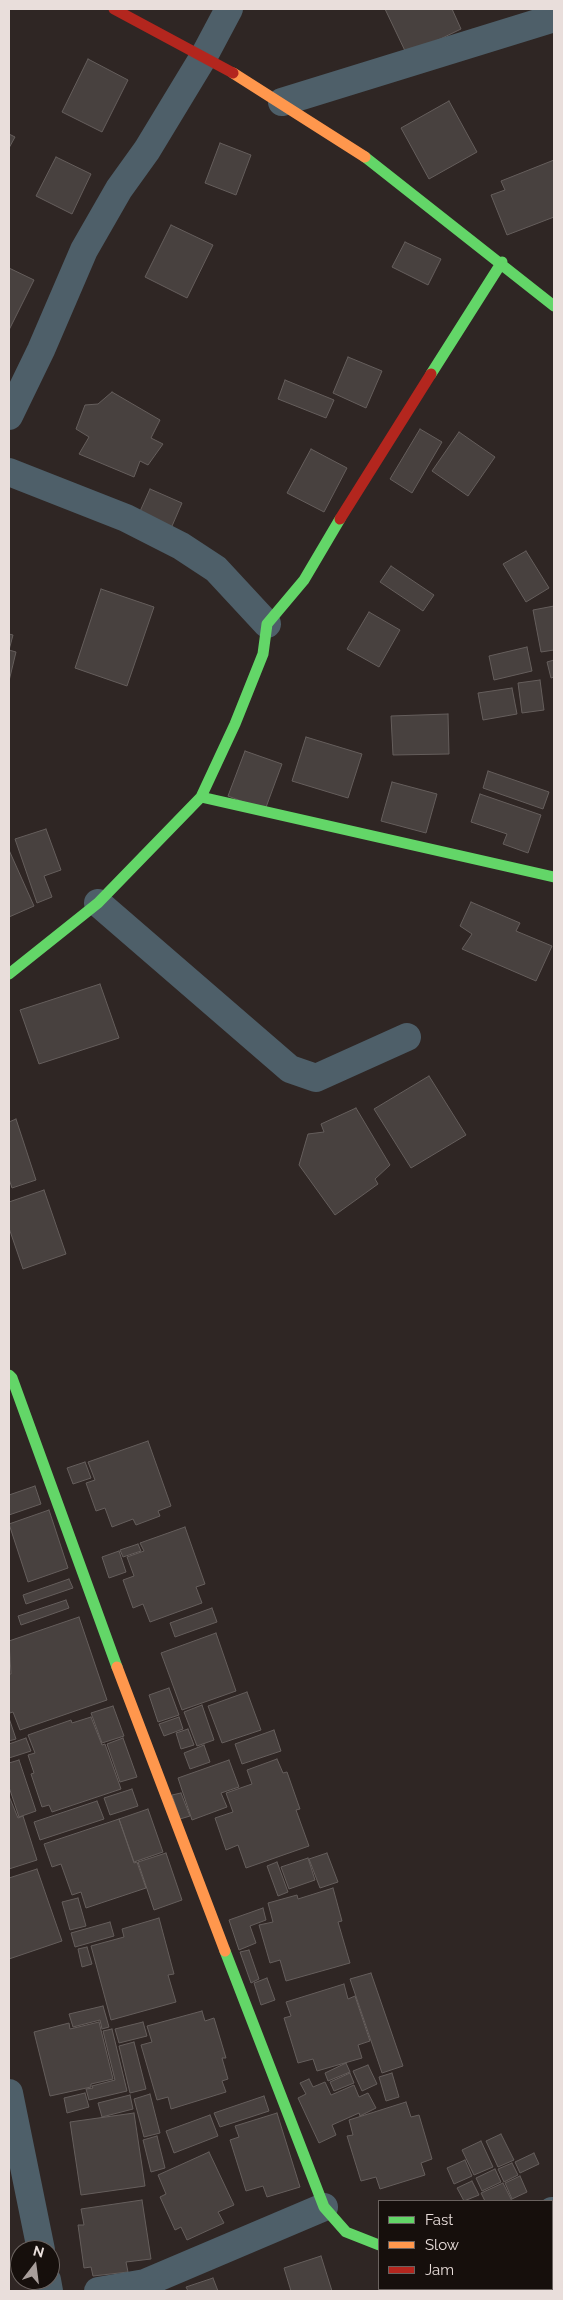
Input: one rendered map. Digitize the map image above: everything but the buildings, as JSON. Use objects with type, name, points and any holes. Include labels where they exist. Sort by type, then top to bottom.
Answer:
[{"type":"street","points":[[114,9],[204,56],[282,102],[377,165],[502,262],[554,306]]},
{"type":"street","points":[[9,416],[41,350],[84,250],[119,189],[146,150],[204,56],[229,9]]},
{"type":"street","points":[[282,102],[554,18]]},
{"type":"street","points":[[9,974],[98,903],[201,797],[263,654],[267,624],[304,580],[361,484],[502,262]]},
{"type":"street","points":[[9,472],[126,518],[181,546],[216,569],[267,624]]},
{"type":"street","points":[[201,797],[554,877]]},
{"type":"street","points":[[98,903],[290,1069],[316,1078],[407,1037]]},
{"type":"street","points":[[9,1375],[12,1378],[128,1698],[324,2207],[346,2232],[375,2246],[378,2245]]},
{"type":"street","points":[[9,2093],[39,2240]]},
{"type":"street","points":[[98,2291],[145,2283],[324,2207]]},
{"type":"traffic: fast","points":[[365,157],[554,306]]},
{"type":"traffic: fast","points":[[431,374],[502,262]]},
{"type":"traffic: fast","points":[[201,797],[235,724],[263,654],[267,624],[304,580],[340,519]]},
{"type":"traffic: fast","points":[[9,974],[98,903],[201,797],[554,877]]},
{"type":"traffic: fast","points":[[9,1375],[12,1378],[117,1667]]},
{"type":"traffic: fast","points":[[225,1951],[324,2207],[346,2232],[378,2245]]},
{"type":"traffic: slow","points":[[233,73],[365,157]]},
{"type":"traffic: slow","points":[[117,1667],[225,1951]]},
{"type":"traffic: jam","points":[[114,9],[233,73]]},
{"type":"traffic: jam","points":[[340,519],[431,374]]}]
